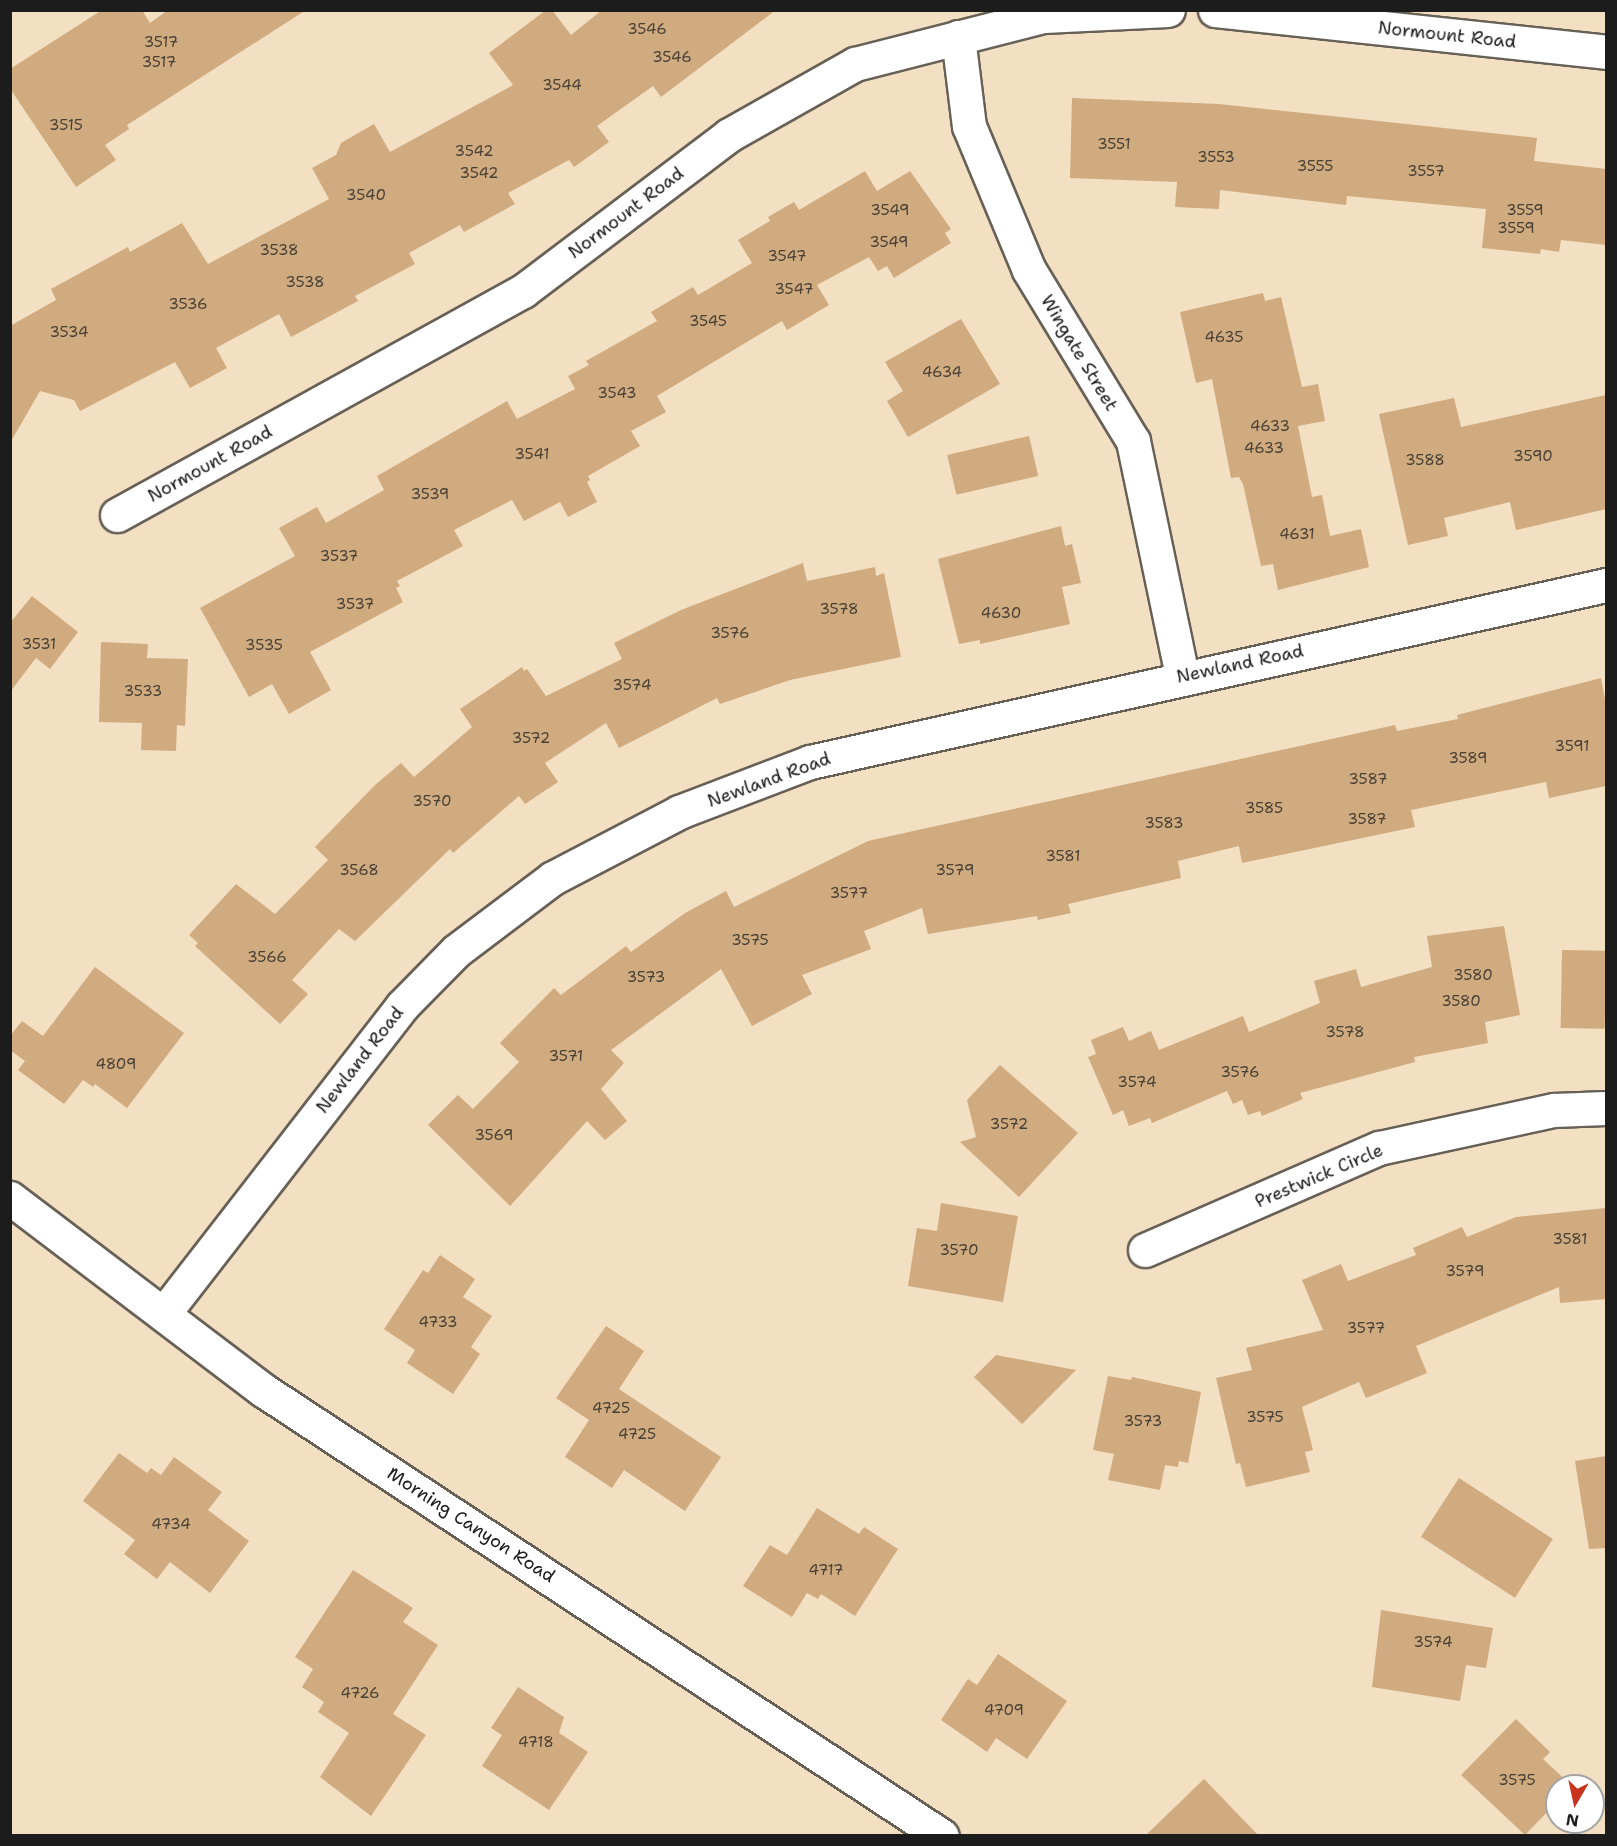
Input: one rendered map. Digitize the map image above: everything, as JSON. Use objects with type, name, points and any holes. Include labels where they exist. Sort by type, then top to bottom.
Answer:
[{"type":"street","name":"Normount Road","points":[[117,515],[523,291],[739,129],[855,64],[1044,16],[1168,10]]},
{"type":"street","name":"Normount Road","points":[[1215,10],[1356,18],[1606,52]]},
{"type":"street","name":"Wingate Street","points":[[958,36],[969,126],[1029,270],[1133,441],[1182,676]]},
{"type":"street","name":"Newland Road","points":[[164,1313],[402,1006],[456,951],[554,878],[679,812],[810,762],[1182,676],[1606,585]]},
{"type":"street","name":"Prestwick Circle","points":[[1145,1250],[1379,1148],[1554,1110],[1606,1108]]},
{"type":"street","name":"Morning Canyon Road","points":[[10,1198],[263,1390],[942,1836]]},
{"type":"building","points":[[102,10],[142,10],[150,23],[168,10],[306,10],[127,125],[129,129],[105,145],[116,160],[76,187],[11,90],[10,69]]},
{"type":"building","points":[[546,10],[552,10],[571,35],[602,10],[776,10],[661,97],[653,86],[597,126],[609,142],[574,167],[569,160],[508,193],[515,204],[464,232],[460,225],[409,253],[415,264],[355,296],[358,301],[291,337],[279,314],[216,348],[227,368],[190,388],[175,362],[80,411],[74,400],[40,391],[10,443],[10,326],[56,300],[51,289],[128,247],[130,252],[182,223],[208,264],[329,199],[312,168],[336,155],[341,143],[374,124],[390,152],[513,85],[489,53]]},
{"type":"building","points":[[1072,98],[1219,104],[1537,138],[1534,161],[1606,169],[1606,245],[1561,240],[1559,252],[1541,249],[1540,254],[1482,248],[1486,209],[1347,196],[1346,205],[1220,190],[1219,209],[1175,207],[1177,182],[1070,178]]},
{"type":"building","points":[[865,171],[877,191],[910,171],[951,229],[945,233],[951,243],[894,278],[887,266],[878,271],[869,257],[817,285],[829,305],[787,330],[782,321],[657,396],[666,412],[631,431],[640,446],[588,476],[590,480],[587,482],[597,502],[568,517],[560,502],[524,521],[512,500],[454,530],[463,546],[397,581],[400,586],[396,588],[403,602],[310,652],[331,690],[289,714],[272,684],[249,697],[200,608],[295,556],[279,528],[317,507],[326,523],[384,490],[377,476],[507,401],[517,419],[575,389],[568,376],[589,365],[586,361],[657,321],[651,312],[693,287],[698,295],[752,263],[738,240],[770,221],[768,217],[794,202],[799,210]]},
{"type":"building","points":[[1263,293],[1265,301],[1281,297],[1302,387],[1318,384],[1325,421],[1298,426],[1312,497],[1322,495],[1330,536],[1361,529],[1369,567],[1278,590],[1273,564],[1261,566],[1243,484],[1239,477],[1231,478],[1212,379],[1196,383],[1180,312]]},
{"type":"building","points":[[961,319],[1000,384],[908,437],[887,401],[903,391],[885,362]]},
{"type":"building","points":[[1606,395],[1606,509],[1516,530],[1510,502],[1444,518],[1448,536],[1408,545],[1379,414],[1454,398],[1461,427]]},
{"type":"building","points":[[1029,436],[1038,476],[956,495],[947,455]]},
{"type":"building","points":[[1061,526],[1065,546],[1072,544],[1081,583],[1062,587],[1070,624],[980,644],[980,640],[959,644],[938,559]]},
{"type":"building","points":[[803,563],[807,581],[875,567],[876,576],[884,573],[901,657],[790,680],[720,704],[717,698],[619,748],[606,723],[545,763],[558,782],[525,804],[519,796],[453,853],[450,849],[355,941],[339,929],[292,980],[308,994],[280,1024],[195,946],[198,943],[189,935],[236,884],[275,914],[328,860],[315,847],[375,785],[401,763],[414,777],[472,727],[460,709],[522,667],[524,671],[527,669],[546,696],[622,659],[614,643],[681,610]]},
{"type":"building","points":[[32,596],[78,632],[50,669],[36,658],[10,692],[10,623]]},
{"type":"building","points":[[101,642],[148,644],[147,658],[188,659],[185,726],[177,725],[176,751],[141,750],[142,723],[99,722]]},
{"type":"building","points":[[1601,678],[1606,705],[1606,786],[1549,798],[1546,782],[1411,810],[1415,827],[1242,863],[1239,846],[1178,861],[1181,878],[1068,904],[1071,913],[1038,920],[1037,916],[928,934],[922,908],[864,931],[871,949],[802,975],[812,994],[752,1026],[721,969],[611,1050],[624,1063],[601,1089],[627,1121],[605,1140],[587,1121],[510,1206],[428,1125],[458,1095],[473,1109],[519,1062],[500,1043],[554,988],[561,995],[626,946],[631,952],[685,913],[726,891],[734,907],[868,841],[1395,725],[1397,731],[1458,719],[1457,715]]},
{"type":"building","points":[[1504,926],[1520,1015],[1485,1022],[1488,1043],[1414,1057],[1415,1062],[1300,1093],[1303,1099],[1262,1116],[1260,1111],[1248,1115],[1242,1100],[1233,1104],[1227,1091],[1152,1123],[1150,1118],[1129,1126],[1123,1110],[1113,1115],[1088,1057],[1096,1054],[1091,1040],[1123,1027],[1129,1041],[1151,1031],[1159,1050],[1243,1016],[1249,1032],[1320,1003],[1314,981],[1356,969],[1361,987],[1432,967],[1427,936]]},
{"type":"building","points":[[1562,950],[1606,951],[1605,1029],[1561,1028]]},
{"type":"building","points":[[95,967],[184,1033],[127,1108],[95,1084],[93,1087],[83,1080],[64,1104],[18,1070],[25,1061],[10,1050],[10,1036],[22,1021],[43,1036]]},
{"type":"building","points":[[1000,1065],[1078,1133],[1019,1197],[960,1142],[976,1137],[967,1100]]},
{"type":"building","points":[[941,1203],[1018,1216],[1003,1302],[908,1286],[917,1228],[937,1231]]},
{"type":"building","points":[[1606,1208],[1606,1299],[1560,1303],[1559,1287],[1416,1346],[1427,1373],[1366,1398],[1359,1382],[1302,1407],[1313,1450],[1305,1452],[1310,1472],[1246,1487],[1240,1463],[1236,1464],[1216,1378],[1252,1370],[1246,1348],[1323,1330],[1302,1280],[1341,1264],[1348,1281],[1416,1255],[1413,1248],[1462,1227],[1467,1237],[1516,1217]]},
{"type":"building","points":[[440,1255],[475,1279],[463,1297],[492,1316],[471,1347],[480,1354],[453,1394],[407,1363],[415,1350],[384,1329],[423,1270],[428,1273]]},
{"type":"building","points":[[606,1326],[644,1351],[619,1389],[721,1457],[685,1511],[624,1470],[612,1488],[565,1457],[589,1420],[556,1398]]},
{"type":"building","points":[[996,1355],[1076,1370],[1022,1424],[974,1377]]},
{"type":"building","points":[[1108,1376],[1131,1380],[1132,1377],[1201,1392],[1188,1463],[1179,1461],[1178,1467],[1165,1465],[1160,1490],[1108,1480],[1114,1454],[1093,1450]]},
{"type":"building","points":[[119,1453],[147,1473],[151,1468],[161,1475],[174,1457],[222,1492],[208,1510],[249,1541],[210,1593],[170,1562],[157,1579],[124,1554],[135,1540],[83,1501]]},
{"type":"building","points":[[1606,1456],[1606,1548],[1589,1549],[1575,1461]]},
{"type":"building","points":[[1459,1478],[1553,1539],[1515,1598],[1421,1537]]},
{"type":"building","points":[[817,1508],[859,1534],[864,1527],[898,1549],[855,1616],[821,1594],[818,1599],[807,1593],[792,1617],[743,1586],[770,1545],[787,1555]]},
{"type":"building","points":[[353,1570],[413,1608],[403,1622],[438,1645],[393,1714],[426,1735],[371,1816],[320,1777],[349,1733],[318,1712],[324,1702],[302,1687],[313,1669],[295,1657]]},
{"type":"building","points":[[1381,1610],[1493,1628],[1486,1668],[1466,1665],[1460,1701],[1372,1687]]},
{"type":"building","points":[[998,1654],[1067,1701],[1027,1759],[996,1738],[987,1752],[941,1720],[968,1679],[977,1685]]},
{"type":"building","points":[[518,1687],[564,1717],[559,1733],[588,1752],[549,1810],[482,1766],[502,1735],[491,1728]]},
{"type":"building","points":[[1516,1719],[1550,1752],[1543,1759],[1559,1774],[1545,1774],[1545,1814],[1525,1835],[1461,1775]]},
{"type":"building","points":[[1204,1779],[1259,1836],[1145,1836]]}]
